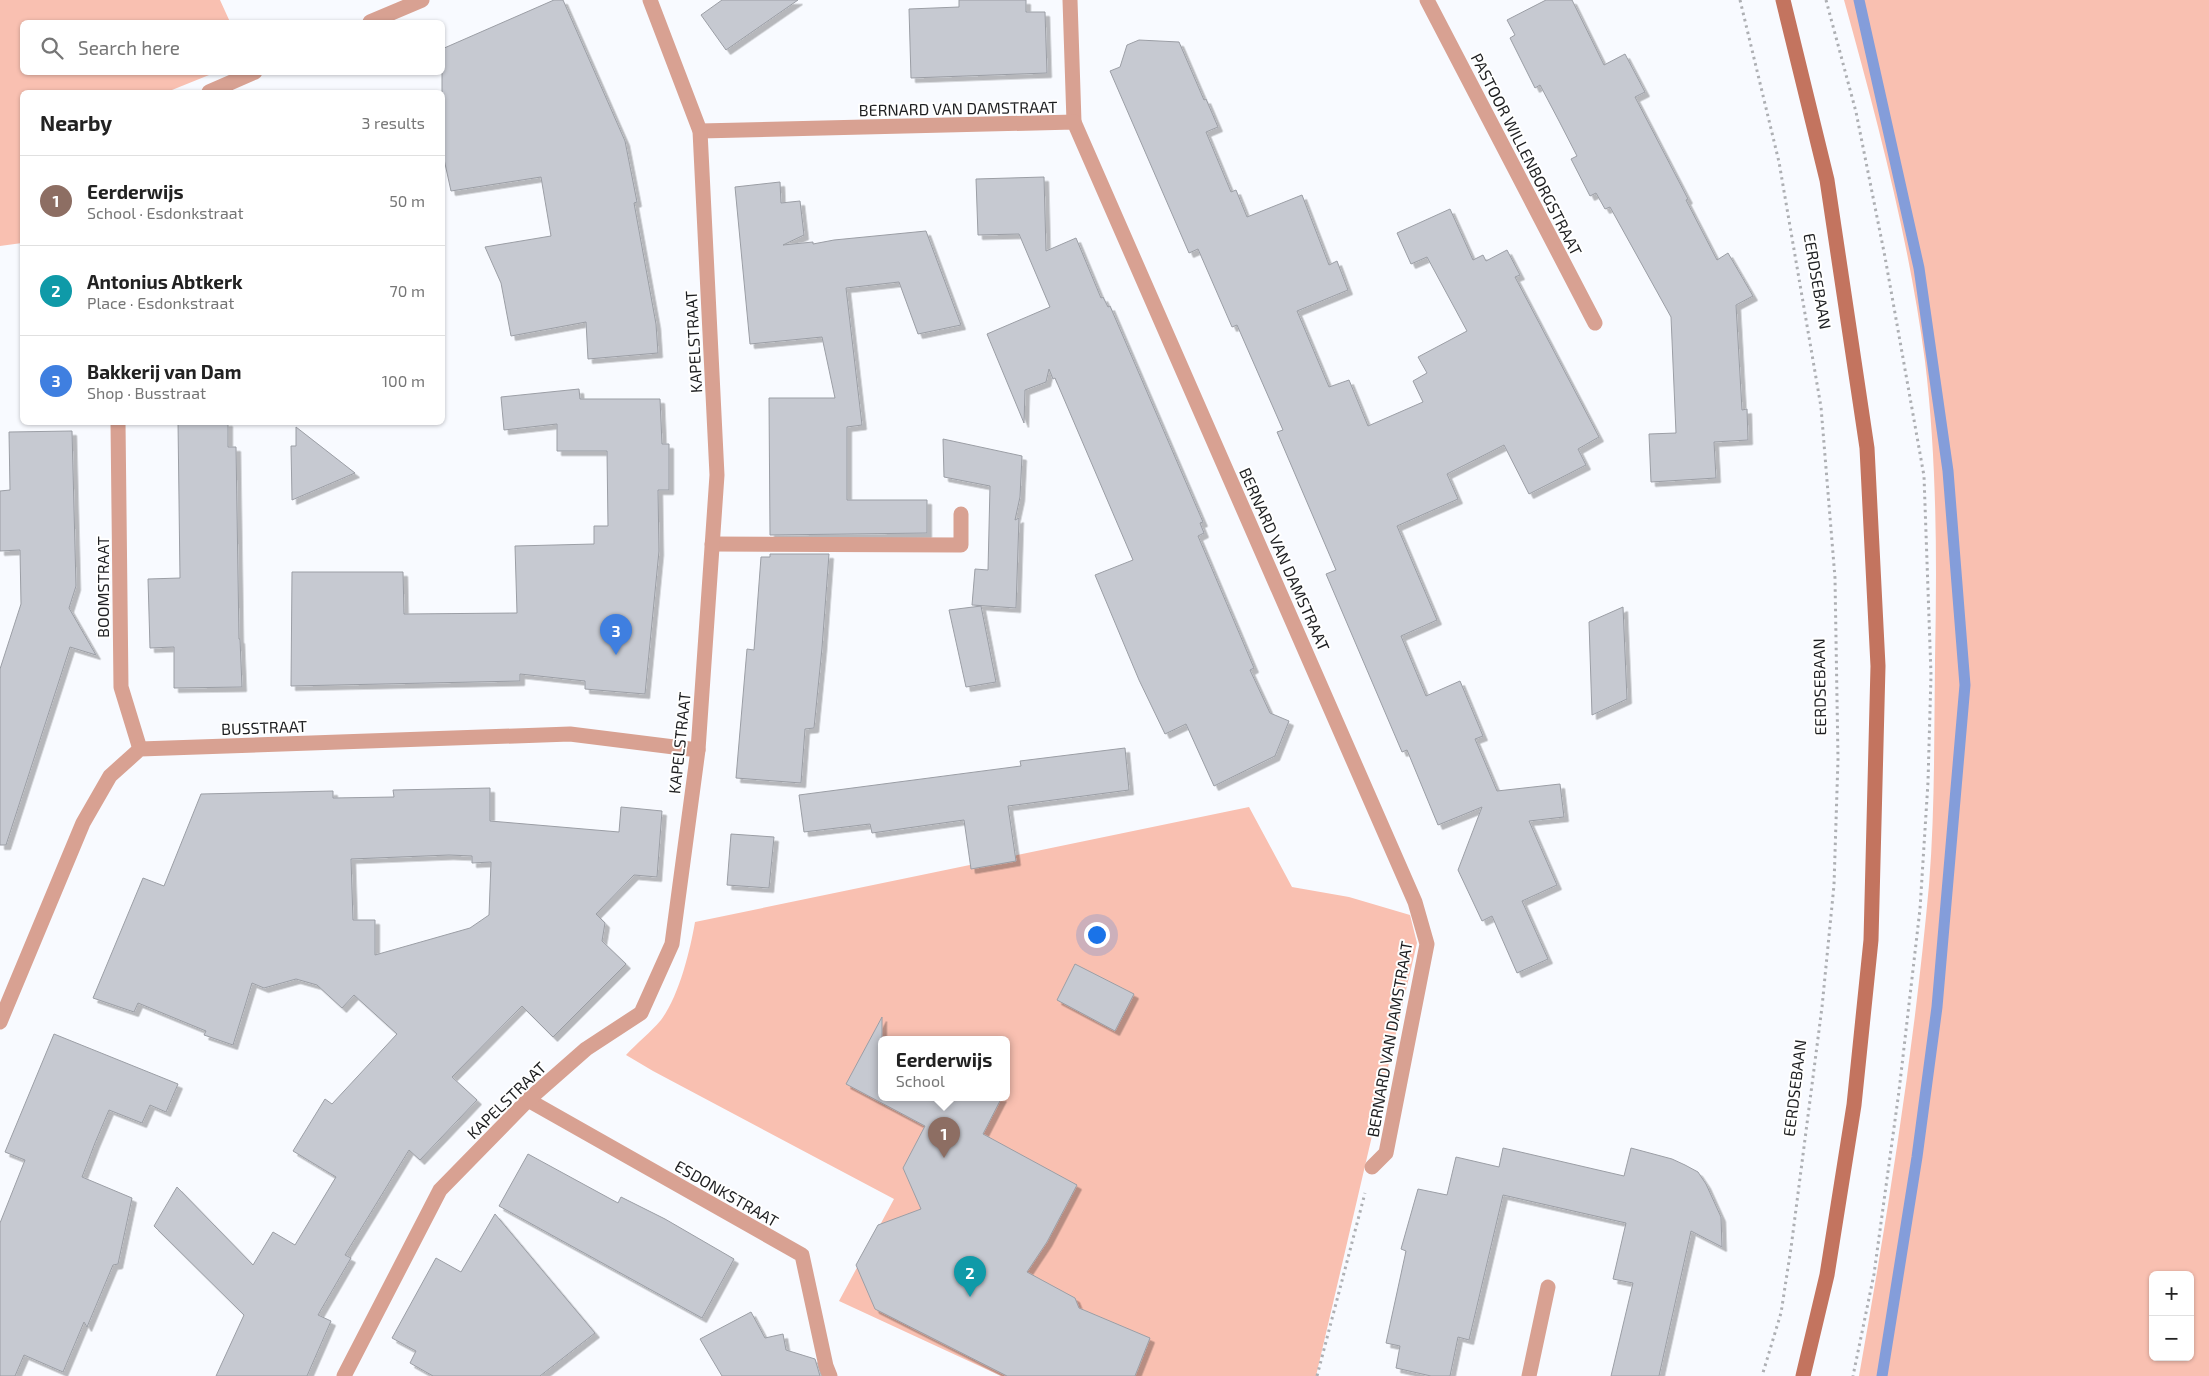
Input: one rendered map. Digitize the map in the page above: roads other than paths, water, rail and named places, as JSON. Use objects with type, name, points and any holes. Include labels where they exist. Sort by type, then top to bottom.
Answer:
[{"type":"main road","name":"EERDSEBAAN","points":[[1783,0],[1828,180],[1867,448],[1878,666],[1871,940],[1854,1105],[1827,1275],[1803,1376]]},
{"type":"street","points":[[375,20],[422,0]]},
{"type":"street","name":"KAPELSTRAAT","points":[[344,1376],[440,1190],[528,1100],[586,1049],[641,1013],[672,944],[698,750],[717,475],[700,131],[650,0]]},
{"type":"street","points":[[1070,0],[1074,122]]},
{"type":"street","name":"PASTOOR WILLENBORGSTRAAT","points":[[1427,0],[1595,323]]},
{"type":"street","points":[[214,90],[248,75]]},
{"type":"street","name":"BERNARD VAN DAMSTRAAT","points":[[700,131],[1074,122],[1416,902],[1427,944],[1386,1153],[1372,1167]]},
{"type":"street","name":"BOOMSTRAAT","points":[[118,425],[120,686],[140,749]]},
{"type":"street","points":[[712,544],[961,545],[961,514]]},
{"type":"street","name":"BUSSTRAAT","points":[[140,749],[570,734],[698,750]]},
{"type":"street","points":[[0,1022],[83,823],[110,776],[140,749]]},
{"type":"street","name":"ESDONKSTRAAT","points":[[528,1100],[802,1255],[826,1366],[830,1376]]},
{"type":"street","points":[[1529,1376],[1548,1287]]},
{"type":"waterway","points":[[1859,0],[1919,268],[1948,471],[1965,685],[1937,1007],[1917,1157],[1882,1376]]},
{"type":"place","name":"Bakkerij van Dam","points":[[616,655]]},
{"type":"place","name":"Eerderwijs","points":[[944,1158]]},
{"type":"place","name":"Antonius Abtkerk","points":[[970,1297]]}]
